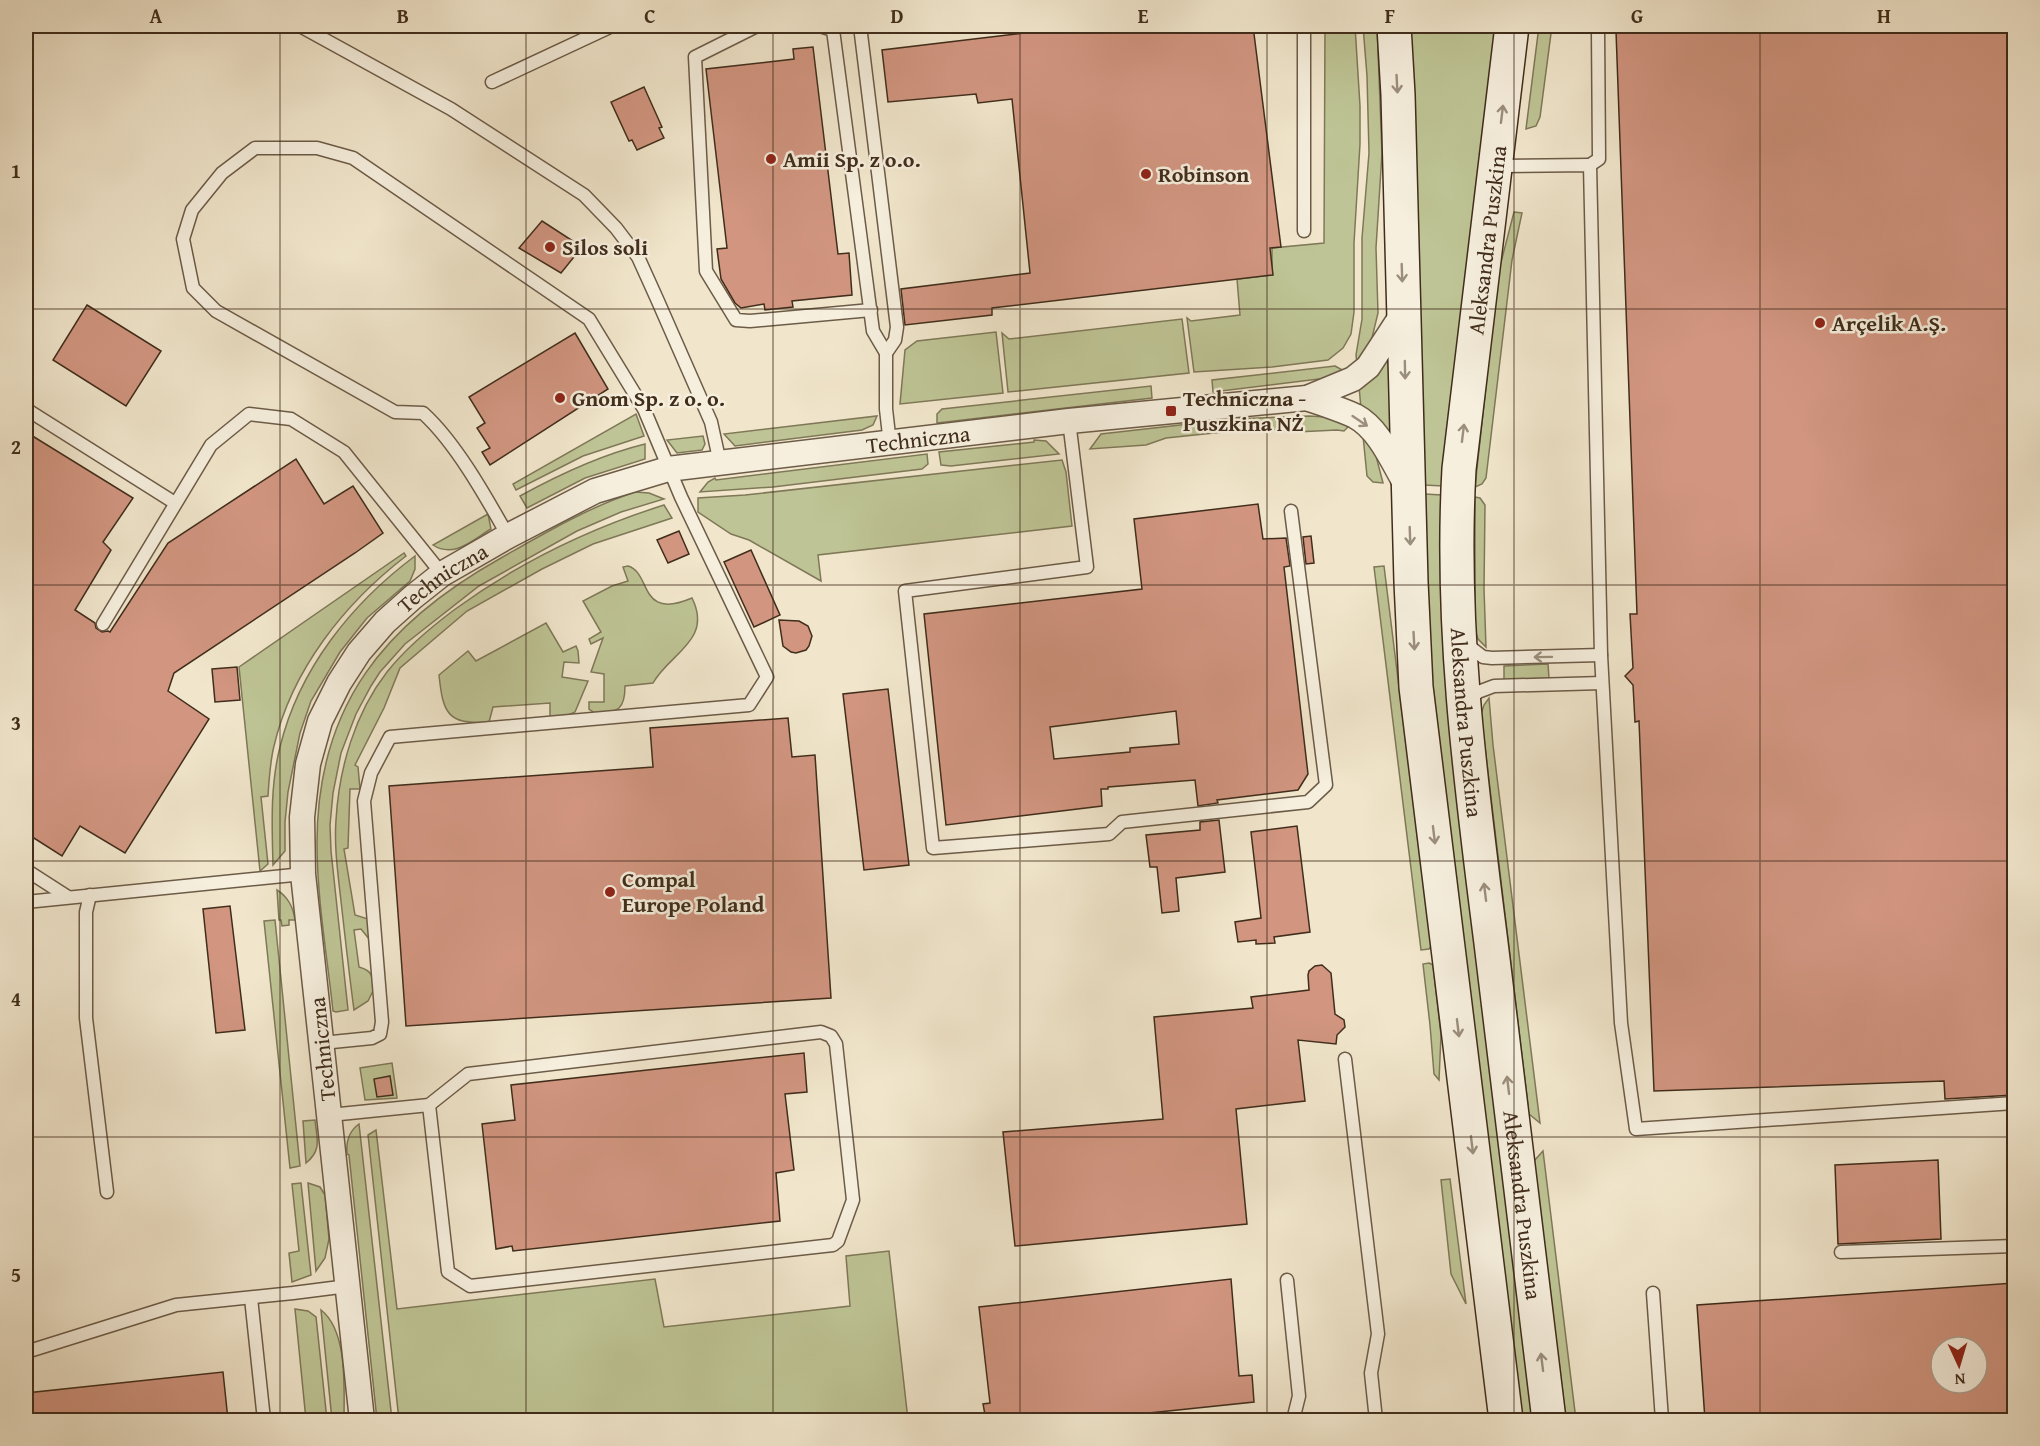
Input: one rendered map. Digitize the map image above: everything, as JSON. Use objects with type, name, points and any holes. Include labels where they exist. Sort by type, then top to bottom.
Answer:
[{"type":"main road","name":"Aleksandra Puszkina","points":[[1394,26],[1411,582],[1418,699],[1506,1420]]},
{"type":"main road","name":"Aleksandra Puszkina","points":[[1512,26],[1459,469],[1458,637],[1463,708],[1549,1420]]},
{"type":"street","name":"Techniczna","points":[[362,1420],[303,874],[302,818],[308,764],[320,721],[339,683],[359,652],[385,622],[442,574],[508,536],[595,491],[668,469],[1069,421],[1307,398],[1353,379],[1368,367],[1404,312]]},
{"type":"street","name":"Techniczna","points":[[1307,398],[1357,417],[1368,426],[1380,441],[1408,489]]},
{"type":"lane","points":[[300,26],[451,109],[584,195],[616,228],[638,257],[657,299],[711,422],[720,463]]},
{"type":"lane","points":[[492,82],[612,26]]},
{"type":"lane","points":[[757,26],[695,57],[706,271],[736,320],[750,321],[871,310]]},
{"type":"lane","points":[[820,26],[832,30],[873,330],[886,353],[886,411],[890,444]]},
{"type":"lane","points":[[860,26],[897,327],[895,340],[886,353]]},
{"type":"lane","points":[[1304,26],[1304,231]]},
{"type":"lane","points":[[1496,166],[1590,165],[1599,159],[1598,29],[1600,26]]},
{"type":"lane","points":[[322,1043],[372,1038],[380,1034],[382,1022],[364,801],[371,773],[390,737],[749,705],[766,677],[668,469],[644,409],[589,319],[353,158],[317,148],[255,148],[222,173],[192,210],[183,239],[193,288],[216,311],[395,412],[423,413],[438,426],[486,498],[508,536]]},
{"type":"lane","points":[[1590,165],[1602,683],[1622,1023],[1636,1129],[2014,1103]]},
{"type":"lane","points":[[26,409],[175,503]]},
{"type":"lane","points":[[103,624],[211,445],[249,414],[291,419],[345,452],[442,574]]},
{"type":"lane","points":[[1069,421],[1087,567],[905,591],[933,848],[1109,834],[1122,822],[1308,802],[1326,785],[1291,512]]},
{"type":"lane","points":[[1458,637],[1483,657],[1601,656]]},
{"type":"lane","points":[[1463,708],[1478,692],[1494,686],[1602,683]]},
{"type":"lane","points":[[26,870],[68,897]]},
{"type":"lane","points":[[26,902],[303,874]]},
{"type":"lane","points":[[90,895],[86,912],[86,1018],[107,1192]]},
{"type":"lane","points":[[330,1115],[429,1105],[468,1074],[821,1032],[831,1036],[836,1044],[853,1200],[838,1241],[833,1245],[470,1286],[448,1272],[429,1105]]},
{"type":"lane","points":[[1345,1059],[1378,1334],[1371,1373],[1376,1420]]},
{"type":"lane","points":[[1841,1252],[2014,1246]]},
{"type":"lane","points":[[1287,1280],[1299,1396],[1293,1420]]},
{"type":"lane","points":[[26,1352],[177,1305],[348,1286]]},
{"type":"lane","points":[[1653,1293],[1662,1420]]},
{"type":"lane","points":[[251,1298],[264,1420]]},
{"type":"green space","points":[[1325,26],[1355,26],[1360,144],[1354,243],[1354,312],[1351,334],[1343,348],[1328,360],[1272,367],[1194,372],[1187,318],[1191,321],[1240,315],[1237,279],[1272,275],[1272,248],[1324,243]]},
{"type":"green space","points":[[1363,26],[1377,26],[1382,153],[1376,248],[1378,313],[1371,342],[1357,364],[1356,355],[1362,319],[1362,238],[1369,153]]},
{"type":"green space","points":[[1410,26],[1497,26],[1443,486],[1424,485]]},
{"type":"green space","points":[[1539,26],[1552,26],[1540,117],[1536,126],[1526,129]]},
{"type":"green space","points":[[1514,212],[1522,213],[1512,260],[1486,478],[1482,484],[1475,487],[1498,274]]},
{"type":"green space","points":[[1182,319],[1189,373],[1008,392],[1002,333],[1009,339]]},
{"type":"green space","points":[[996,332],[1003,393],[900,404],[905,350],[917,341]]},
{"type":"green space","points":[[1389,351],[1392,441],[1361,409],[1359,386]]},
{"type":"green space","points":[[1335,366],[1346,372],[1327,378],[1213,392],[1212,380]]},
{"type":"green space","points":[[1151,386],[1152,398],[937,423],[937,414],[942,409]]},
{"type":"green space","points":[[636,414],[644,436],[583,456],[516,490],[513,484]]},
{"type":"green space","points":[[877,416],[873,425],[862,430],[735,446],[724,434]]},
{"type":"green space","points":[[1326,417],[1351,424],[1344,431],[1296,432],[1262,428],[1166,438],[1146,445],[1090,449],[1101,434],[1233,419]]},
{"type":"green space","points":[[703,436],[705,444],[702,450],[677,453],[667,440]]},
{"type":"green space","points":[[1363,436],[1376,456],[1383,483],[1373,482],[1367,476]]},
{"type":"green space","points":[[1034,440],[1046,441],[1059,454],[951,466],[941,465],[939,452],[1034,442]]},
{"type":"green space","points":[[645,444],[645,459],[585,478],[527,508],[520,496],[581,466]]},
{"type":"green space","points":[[927,454],[928,464],[922,469],[773,487],[700,492],[708,482],[715,478],[716,480]]},
{"type":"green space","points":[[1062,460],[1066,472],[1072,526],[818,555],[821,581],[749,540],[731,534],[698,512],[698,498],[745,495]]},
{"type":"green space","points":[[635,492],[649,493],[664,499],[621,512],[577,531],[479,586],[405,644],[380,672],[371,686],[356,714],[341,753],[333,793],[330,825],[331,851],[348,1010],[333,1011],[319,885],[317,843],[320,794],[329,749],[345,709],[366,673],[392,640],[423,611],[460,583],[566,522]]},
{"type":"green space","points":[[1424,494],[1442,495],[1441,586],[1449,725],[1533,1420],[1521,1420],[1433,687],[1428,630]]},
{"type":"green space","points":[[1475,497],[1480,498],[1485,505],[1486,647],[1478,639],[1475,630]]},
{"type":"green space","points":[[664,505],[672,518],[593,544],[542,569],[467,611],[400,668],[384,708],[355,765],[358,767],[360,789],[350,789],[348,848],[344,849],[355,915],[368,919],[370,940],[361,929],[354,930],[359,967],[367,970],[371,975],[374,989],[368,1001],[354,1010],[338,871],[336,820],[345,761],[358,723],[376,688],[394,663],[427,631],[503,577],[581,536]]},
{"type":"green space","points":[[488,514],[491,529],[471,542],[449,550],[433,545]]},
{"type":"green space","points":[[404,553],[406,556],[342,616],[308,664],[294,690],[282,718],[274,746],[268,796],[261,797],[268,864],[260,871],[239,667]]},
{"type":"green space","points":[[415,556],[415,569],[410,581],[367,618],[340,652],[311,701],[300,733],[288,792],[285,851],[273,865],[272,806],[277,762],[289,718],[300,691],[314,665],[349,617],[370,595]]},
{"type":"green space","points":[[628,566],[641,577],[654,600],[663,604],[675,604],[692,598],[697,612],[697,625],[687,645],[660,672],[653,683],[625,686],[624,700],[619,708],[615,711],[596,714],[589,709],[589,702],[604,702],[604,674],[591,672],[603,638],[591,644],[589,639],[601,632],[583,601],[612,586],[628,581],[623,567]]},
{"type":"green space","points":[[1384,566],[1431,946],[1429,949],[1421,950],[1374,567]]},
{"type":"green space","points":[[546,623],[563,652],[576,646],[578,651],[579,663],[564,662],[562,677],[588,681],[575,712],[566,716],[550,717],[550,703],[493,707],[489,722],[464,721],[450,714],[443,699],[439,675],[468,651],[476,661]]},
{"type":"green space","points":[[1548,664],[1549,678],[1504,680],[1504,666]]},
{"type":"green space","points":[[1489,698],[1540,1123],[1529,1114],[1526,1106],[1528,1106],[1481,714]]},
{"type":"green space","points":[[277,890],[287,899],[293,910],[295,920],[289,920],[289,925],[282,926],[279,920]]},
{"type":"green space","points":[[275,920],[300,1166],[290,1168],[264,921]]},
{"type":"green space","points":[[1423,964],[1433,965],[1441,1035],[1439,1080],[1434,1074]]},
{"type":"green space","points":[[392,1063],[397,1098],[365,1100],[360,1068]]},
{"type":"green space","points":[[315,1120],[316,1149],[306,1163],[303,1121]]},
{"type":"green space","points":[[359,1124],[392,1420],[377,1420],[349,1155],[347,1154],[349,1137]]},
{"type":"green space","points":[[376,1130],[397,1309],[655,1279],[664,1327],[850,1306],[846,1256],[889,1251],[908,1420],[399,1420],[368,1135]]},
{"type":"green space","points":[[1543,1151],[1576,1420],[1566,1420],[1534,1161]]},
{"type":"green space","points":[[1450,1179],[1466,1304],[1451,1274],[1441,1180]]},
{"type":"green space","points":[[301,1183],[311,1275],[292,1282],[289,1253],[299,1251],[292,1184]]},
{"type":"green space","points":[[308,1183],[320,1187],[325,1195],[329,1239],[325,1258],[316,1271]]},
{"type":"green space","points":[[295,1309],[308,1311],[316,1317],[327,1420],[306,1420]]},
{"type":"green space","points":[[321,1310],[330,1319],[340,1346],[344,1377],[344,1420],[332,1420]]},
{"type":"building","name":"Robinson","points":[[1084,26],[1253,26],[1281,247],[1270,248],[1273,275],[992,308],[992,315],[905,325],[901,289],[1030,273],[1012,99],[978,103],[976,94],[888,102],[882,50]]},
{"type":"building","name":"Arçelik A.Ş.","points":[[1757,26],[2014,26],[2014,1095],[1945,1099],[1944,1081],[1654,1091],[1639,721],[1635,722],[1633,685],[1625,676],[1633,668],[1630,614],[1637,614],[1616,31]]},
{"type":"building","name":"Amii Sp. z o.o.","points":[[813,47],[838,254],[849,253],[852,295],[792,301],[793,307],[765,310],[764,304],[741,308],[735,303],[721,279],[717,249],[727,248],[706,69],[794,59],[793,49]]},
{"type":"building","points":[[644,87],[662,127],[659,128],[664,138],[637,150],[632,140],[629,141],[611,102]]},
{"type":"building","name":"Silos soli","points":[[542,221],[582,247],[561,273],[519,248]]},
{"type":"building","points":[[87,305],[161,351],[126,406],[53,360]]},
{"type":"building","points":[[575,333],[608,389],[490,465],[482,452],[490,448],[477,428],[485,423],[469,397]]},
{"type":"building","points":[[26,432],[133,498],[103,542],[111,550],[75,610],[95,623],[96,628],[102,632],[110,632],[168,543],[296,459],[324,504],[353,486],[383,533],[174,673],[168,691],[209,719],[125,853],[80,826],[62,856],[26,833]]},
{"type":"building","points":[[1258,504],[1263,539],[1286,538],[1290,566],[1284,567],[1308,774],[1298,790],[1217,800],[1218,803],[1198,806],[1195,780],[1108,787],[1108,789],[1101,789],[1102,806],[946,825],[924,614],[1142,589],[1134,519]],"holes":[[[1176,711],[1179,744],[1130,748],[1130,752],[1054,759],[1050,727]]]},
{"type":"building","points":[[679,531],[689,554],[668,563],[657,540]]},
{"type":"building","points":[[1311,536],[1314,563],[1306,564],[1303,537]]},
{"type":"building","points":[[751,550],[780,615],[754,627],[724,562]]},
{"type":"building","points":[[779,620],[799,621],[808,626],[812,636],[806,650],[796,653],[783,646]]},
{"type":"building","points":[[237,667],[240,700],[215,702],[212,669]]},
{"type":"building","points":[[888,689],[909,865],[864,870],[843,694]]},
{"type":"building","name":"Compal Europe Poland","points":[[788,718],[792,757],[815,755],[831,998],[406,1026],[389,786],[653,767],[650,728]]},
{"type":"building","points":[[1219,820],[1225,872],[1176,878],[1179,911],[1162,913],[1157,867],[1150,867],[1146,835],[1200,830],[1200,822]]},
{"type":"building","points":[[1297,826],[1310,932],[1274,937],[1275,943],[1256,944],[1256,940],[1238,942],[1235,922],[1261,918],[1251,832]]},
{"type":"building","points":[[230,906],[245,1030],[216,1033],[203,909]]},
{"type":"building","points":[[1322,965],[1331,973],[1335,1014],[1344,1020],[1345,1027],[1337,1035],[1336,1044],[1298,1040],[1305,1101],[1236,1109],[1247,1224],[1015,1246],[1003,1132],[1163,1119],[1154,1017],[1253,1008],[1251,997],[1309,990],[1309,971],[1315,966]]},
{"type":"building","points":[[804,1053],[807,1092],[785,1094],[794,1170],[776,1173],[780,1221],[513,1251],[512,1246],[496,1249],[482,1124],[515,1120],[511,1085]]},
{"type":"building","points":[[390,1076],[393,1095],[377,1097],[374,1079]]},
{"type":"building","points":[[1938,1160],[1941,1239],[1838,1244],[1835,1165]]},
{"type":"building","points":[[1231,1279],[1239,1376],[1252,1375],[1254,1402],[1082,1420],[986,1420],[983,1404],[990,1403],[979,1307]]},
{"type":"building","points":[[2014,1283],[2014,1420],[1705,1420],[1697,1305]]},
{"type":"building","points":[[223,1372],[228,1420],[26,1420],[26,1393]]},
{"type":"place","name":"Amii Sp. z o.o.","points":[[771,159]]},
{"type":"place","name":"Robinson","points":[[1146,174]]},
{"type":"place","name":"Silos soli","points":[[550,247]]},
{"type":"place","name":"Arçelik A.Ş.","points":[[1820,323]]},
{"type":"place","name":"Gnom Sp. z o. o.","points":[[560,398]]},
{"type":"place","name":"Techniczna - Puszkina NŻ","points":[[1171,411]]},
{"type":"place","name":"Compal Europe Poland","points":[[610,892]]}]
